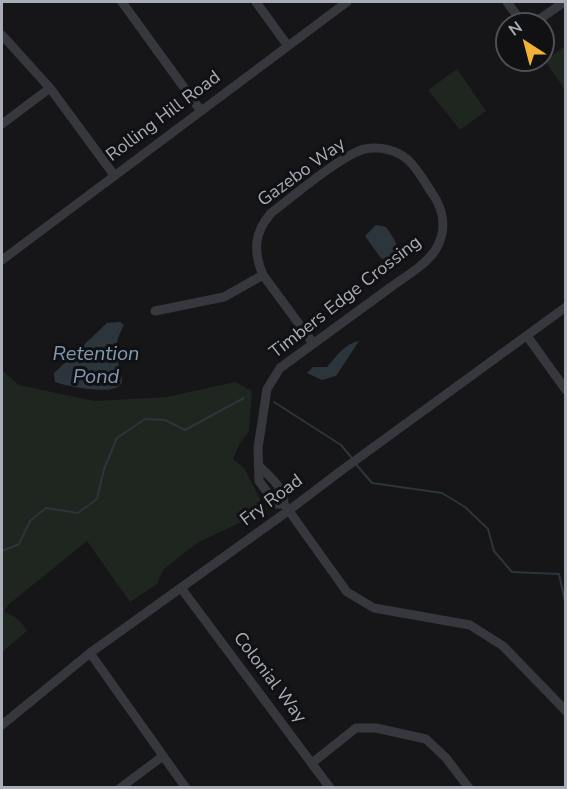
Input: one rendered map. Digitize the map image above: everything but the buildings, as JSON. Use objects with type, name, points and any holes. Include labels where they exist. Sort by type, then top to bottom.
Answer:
[{"type":"street","points":[[122,2],[201,111]]},
{"type":"street","points":[[256,2],[288,46]]},
{"type":"street","name":"Rolling Hill Road","points":[[2,260],[347,2]]},
{"type":"street","points":[[550,12],[564,2]]},
{"type":"street","points":[[2,35],[50,88],[114,175]]},
{"type":"street","points":[[2,124],[50,88]]},
{"type":"street","name":"Gazebo Way","points":[[263,275],[255,248],[257,235],[263,222],[271,213],[340,162],[363,149],[388,149],[409,161],[437,201],[442,212],[444,226]]},
{"type":"street","name":"Timbers Edge Crossing","points":[[444,226],[441,240],[427,261],[280,368],[267,389],[258,448],[258,465],[284,496],[286,508],[346,592],[374,608],[470,625],[504,646],[566,711]]},
{"type":"street","points":[[155,311],[224,297],[263,275],[313,343]]},
{"type":"street","name":"Fry Road","points":[[2,725],[90,652],[566,307]]},
{"type":"street","points":[[527,336],[566,390]]},
{"type":"street","name":"Colonial Way","points":[[181,588],[330,788]]},
{"type":"street","points":[[90,652],[186,788]]},
{"type":"street","points":[[312,763],[356,728],[376,728],[426,739],[446,758],[469,788]]},
{"type":"street","points":[[120,788],[163,756]]},
{"type":"shaded area","points":[[565,46],[565,90],[553,72],[555,72],[555,54]]},
{"type":"shaded area","points":[[457,69],[486,111],[460,130],[428,90]]},
{"type":"shaded area","points":[[2,370],[19,385],[94,401],[167,397],[235,382],[252,391],[249,431],[233,459],[244,468],[262,503],[258,509],[239,523],[199,542],[184,553],[163,570],[157,584],[130,602],[87,541],[8,605],[4,612],[17,619],[27,631],[2,652]]},
{"type":"water","points":[[376,225],[386,227],[392,236],[398,252],[393,260],[387,262],[380,257],[365,236]]},
{"type":"water","name":"Retention Pond","points":[[120,322],[124,325],[116,350],[122,379],[119,386],[103,390],[55,382],[54,373],[107,323]]},
{"type":"water","points":[[359,341],[336,376],[322,380],[307,373],[313,367],[327,367],[345,348]]},
{"type":"waterway","points":[[2,551],[19,544],[30,521],[46,508],[78,513],[97,499],[104,469],[117,438],[145,419],[165,420],[185,430],[244,398]]},
{"type":"waterway","points":[[274,402],[341,445],[352,458]]},
{"type":"waterway","points":[[355,463],[372,483],[442,493],[465,507],[488,529],[494,551],[512,572],[559,574],[566,606]]}]
